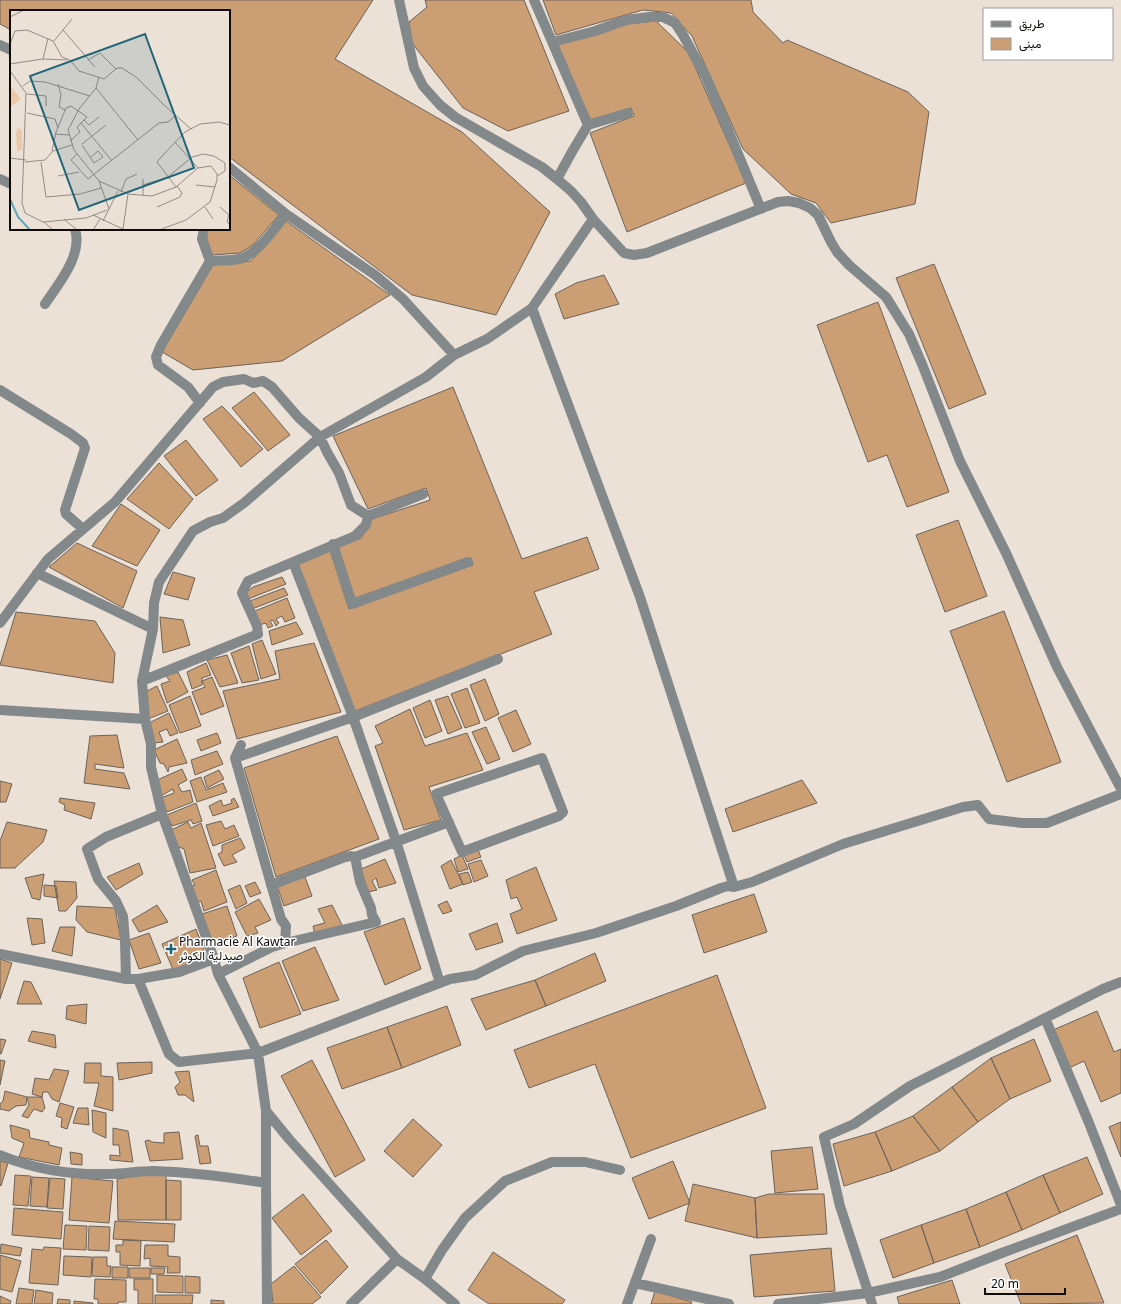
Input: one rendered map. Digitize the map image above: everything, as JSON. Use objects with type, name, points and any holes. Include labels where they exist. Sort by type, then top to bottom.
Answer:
[{"type":"street","points":[[399,0],[414,68],[423,86],[432,97],[455,117],[542,167],[557,179],[582,202],[594,219],[624,253],[634,255],[647,253],[778,202],[788,201],[799,203],[810,208],[818,215],[837,252],[849,265],[886,297],[909,334],[960,461],[1006,553],[1057,667],[1121,789]]},
{"type":"street","points":[[534,0],[588,125]]},
{"type":"street","points":[[553,42],[595,31],[626,20],[663,17],[675,23],[683,34],[706,78],[761,209]]},
{"type":"street","points":[[0,46],[10,50]]},
{"type":"street","points":[[557,179],[588,125],[628,113]]},
{"type":"street","points":[[230,169],[286,214],[375,275],[403,299],[454,355]]},
{"type":"street","points":[[0,180],[10,184]]},
{"type":"street","points":[[210,261],[239,259],[252,252],[266,239],[286,214]]},
{"type":"street","points":[[267,1304],[266,1111],[258,1053],[218,974],[162,814],[151,767],[151,744],[145,719],[142,681],[153,629],[154,603],[159,582],[193,531],[210,522],[223,518],[244,503],[320,437],[426,377],[454,355],[487,339],[532,308],[594,219]]},
{"type":"street","points":[[45,304],[76,251],[78,237],[75,230]]},
{"type":"street","points":[[204,230],[202,239],[210,261]]},
{"type":"street","points":[[200,403],[188,387],[158,364],[156,357],[161,345],[210,261]]},
{"type":"street","points":[[532,308],[640,597],[734,887]]},
{"type":"street","points":[[0,623],[48,559],[115,502],[213,387],[223,382],[244,379],[253,383],[263,381],[272,387],[299,418],[320,437],[339,473],[351,506],[368,516]]},
{"type":"street","points":[[0,390],[83,443],[85,448],[65,510],[66,514],[83,529]]},
{"type":"street","points":[[368,516],[422,494]]},
{"type":"street","points":[[142,681],[244,638],[258,634],[242,593],[248,581],[354,536],[366,525],[368,516]]},
{"type":"street","points":[[333,544],[352,604],[468,562]]},
{"type":"street","points":[[293,562],[353,717],[396,841],[440,983]]},
{"type":"street","points":[[37,573],[153,629]]},
{"type":"street","points":[[235,758],[353,717],[498,659]]},
{"type":"street","points":[[0,710],[145,719]]},
{"type":"street","points":[[241,746],[235,758],[281,919],[286,926],[285,943]]},
{"type":"street","points":[[542,758],[563,812],[558,816],[462,852],[449,822],[436,794],[542,758]]},
{"type":"street","points":[[138,979],[169,1054],[179,1062],[258,1053],[450,979],[475,975],[522,951],[596,933],[676,906],[721,888],[728,886],[734,887],[752,882],[843,844],[963,807],[978,805],[989,819],[1022,823],[1047,823],[1121,794]]},
{"type":"street","points":[[126,979],[123,916],[116,901],[98,879],[87,849],[106,837],[162,814]]},
{"type":"street","points":[[271,885],[344,857],[355,857],[449,822]]},
{"type":"street","points":[[218,974],[272,947],[376,922],[360,882],[355,857]]},
{"type":"street","points":[[0,954],[126,979],[138,979],[179,972],[214,959]]},
{"type":"street","points":[[872,1304],[840,1206],[824,1137],[854,1124],[910,1086],[1103,989],[1121,982]]},
{"type":"street","points":[[1045,1018],[1089,1123],[1121,1205]]},
{"type":"street","points":[[266,1111],[289,1139],[397,1259],[425,1279],[455,1304]]},
{"type":"street","points":[[0,1155],[19,1163],[64,1172],[107,1174],[152,1171],[176,1172],[216,1175],[266,1183]]},
{"type":"street","points":[[425,1279],[442,1250],[465,1218],[505,1181],[552,1162],[585,1162],[620,1170]]},
{"type":"street","points":[[778,1304],[868,1293],[940,1277],[1121,1209]]},
{"type":"street","points":[[627,1304],[651,1239]]},
{"type":"street","points":[[351,1304],[397,1259]]},
{"type":"street","points":[[635,1283],[729,1304]]},
{"type":"building","points":[[0,0],[373,0],[335,59],[462,132],[550,212],[496,315],[412,295],[230,158],[230,10],[10,10],[10,29],[0,24]]},
{"type":"building","points":[[425,0],[524,0],[569,111],[508,131],[463,108],[412,43],[409,22],[427,7]]},
{"type":"building","points":[[543,0],[751,0],[753,12],[783,43],[787,40],[908,92],[929,112],[915,204],[831,223],[816,203],[791,194],[743,149],[692,36],[671,13],[643,10],[556,35]]},
{"type":"building","points":[[656,21],[689,53],[746,183],[627,232],[590,133],[634,116],[631,108],[590,121],[557,45],[626,24]]},
{"type":"building","points":[[230,176],[279,215],[253,245],[240,253],[212,255],[206,236],[208,230],[230,230]]},
{"type":"building","points":[[286,221],[390,295],[282,361],[193,370],[162,352],[213,265],[251,261]]},
{"type":"building","points":[[934,264],[986,394],[949,409],[896,278]]},
{"type":"building","points":[[604,275],[619,304],[564,319],[555,294],[576,283]]},
{"type":"building","points":[[878,302],[949,492],[907,507],[887,455],[868,462],[817,325]]},
{"type":"building","points":[[453,387],[522,559],[587,537],[599,569],[534,592],[552,634],[355,711],[297,564],[330,550],[349,609],[473,565],[471,558],[355,599],[337,547],[361,538],[372,519],[430,500],[426,488],[368,509],[333,436]]},
{"type":"building","points":[[254,392],[290,435],[268,451],[232,408]]},
{"type":"building","points":[[222,406],[263,449],[241,467],[203,419]]},
{"type":"building","points":[[186,440],[218,480],[196,496],[164,456]]},
{"type":"building","points":[[159,463],[193,499],[169,529],[127,499]]},
{"type":"building","points":[[121,504],[160,530],[137,566],[92,546]]},
{"type":"building","points":[[958,520],[987,596],[945,612],[916,535]]},
{"type":"building","points":[[77,543],[137,571],[123,608],[49,567]]},
{"type":"building","points":[[173,572],[195,578],[188,600],[164,594]]},
{"type":"building","points":[[282,577],[286,584],[248,599],[247,592],[253,587]]},
{"type":"building","points":[[284,588],[288,595],[252,609],[250,601]]},
{"type":"building","points":[[287,598],[295,618],[285,622],[282,616],[276,619],[279,623],[276,626],[273,620],[270,621],[273,626],[268,628],[266,623],[259,625],[255,611]]},
{"type":"building","points":[[1004,611],[1061,762],[1007,782],[950,631]]},
{"type":"building","points":[[16,612],[95,621],[115,653],[113,683],[0,665]]},
{"type":"building","points":[[160,617],[183,620],[190,645],[163,653]]},
{"type":"building","points":[[296,622],[303,634],[272,645],[269,631]]},
{"type":"building","points":[[262,640],[276,674],[261,679],[252,644]]},
{"type":"building","points":[[314,643],[341,712],[237,739],[223,691],[280,679],[275,651]]},
{"type":"building","points":[[249,646],[259,680],[242,683],[231,653]]},
{"type":"building","points":[[227,655],[238,683],[220,687],[207,660]]},
{"type":"building","points":[[206,663],[211,675],[202,678],[202,685],[192,689],[187,672]]},
{"type":"building","points":[[178,672],[188,692],[167,703],[161,684],[170,681],[166,676]]},
{"type":"building","points":[[212,677],[224,706],[201,715],[192,692],[205,687],[202,681]]},
{"type":"building","points":[[485,679],[499,714],[485,721],[470,685]]},
{"type":"building","points":[[157,686],[168,711],[148,719],[145,692]]},
{"type":"building","points":[[467,688],[480,723],[465,728],[451,694]]},
{"type":"building","points":[[190,696],[201,726],[180,733],[169,705]]},
{"type":"building","points":[[448,696],[462,728],[448,734],[435,700]]},
{"type":"building","points":[[430,700],[442,731],[425,738],[413,708]]},
{"type":"building","points":[[410,709],[425,746],[467,733],[483,770],[429,787],[441,820],[404,830],[375,746],[383,743],[375,726]]},
{"type":"building","points":[[516,710],[531,744],[513,752],[498,718]]},
{"type":"building","points":[[169,713],[178,733],[170,736],[167,729],[159,732],[163,742],[153,743],[149,723]]},
{"type":"building","points":[[486,727],[500,759],[487,764],[472,732]]},
{"type":"building","points":[[217,733],[221,743],[201,751],[197,740]]},
{"type":"building","points":[[117,735],[124,768],[95,764],[95,769],[124,773],[130,789],[84,783],[90,736]]},
{"type":"building","points":[[337,736],[379,839],[276,877],[244,768]]},
{"type":"building","points":[[177,739],[187,763],[169,767],[168,772],[164,764],[160,763],[154,750]]},
{"type":"building","points":[[217,751],[223,764],[195,775],[191,760]]},
{"type":"building","points":[[182,769],[187,780],[178,785],[182,792],[190,790],[193,802],[167,812],[161,798],[174,793],[173,789],[161,796],[157,780]]},
{"type":"building","points":[[219,770],[224,779],[207,788],[204,777]]},
{"type":"building","points":[[201,777],[206,790],[223,783],[227,792],[197,802],[190,781]]},
{"type":"building","points":[[802,780],[817,803],[733,832],[725,809]]},
{"type":"building","points":[[0,781],[12,784],[6,802],[0,802]]},
{"type":"building","points":[[60,798],[95,803],[91,819],[64,810],[65,805],[59,802]]},
{"type":"building","points":[[234,798],[239,807],[213,816],[209,806],[221,800],[223,806],[232,803],[231,800]]},
{"type":"building","points":[[196,803],[202,821],[193,824],[191,820],[172,826],[167,815]]},
{"type":"building","points":[[221,821],[225,829],[234,825],[239,836],[213,846],[206,825]]},
{"type":"building","points":[[7,822],[47,830],[43,842],[15,868],[0,868],[0,841]]},
{"type":"building","points":[[188,822],[191,828],[201,823],[216,868],[190,873],[184,849],[174,845],[171,830]]},
{"type":"building","points":[[240,838],[245,848],[232,855],[237,862],[224,866],[218,854],[222,852],[222,845]]},
{"type":"building","points":[[478,850],[481,857],[467,862],[464,855]]},
{"type":"building","points":[[462,855],[468,869],[458,872],[454,859]]},
{"type":"building","points":[[385,859],[396,883],[379,888],[376,878],[372,881],[377,890],[368,892],[361,869]]},
{"type":"building","points":[[451,860],[463,884],[450,889],[441,866]]},
{"type":"building","points":[[481,860],[488,876],[474,882],[468,864]]},
{"type":"building","points":[[139,863],[143,874],[116,890],[107,877]]},
{"type":"building","points":[[536,867],[557,920],[517,934],[510,914],[522,909],[517,897],[511,899],[506,880]]},
{"type":"building","points":[[216,870],[227,902],[204,911],[201,901],[196,903],[190,887],[195,885],[192,880]]},
{"type":"building","points":[[468,872],[472,882],[463,885],[459,874]]},
{"type":"building","points":[[44,874],[40,900],[32,898],[25,878]]},
{"type":"building","points":[[305,877],[312,896],[284,906],[277,886]]},
{"type":"building","points":[[54,881],[76,882],[77,898],[66,911],[59,911]]},
{"type":"building","points":[[255,882],[261,893],[250,897],[245,886]]},
{"type":"building","points":[[44,885],[56,886],[58,898],[44,896]]},
{"type":"building","points":[[240,885],[247,903],[236,909],[228,890]]},
{"type":"building","points":[[754,894],[767,932],[704,953],[692,915]]},
{"type":"building","points":[[259,899],[271,920],[255,927],[258,933],[247,936],[235,912]]},
{"type":"building","points":[[447,901],[452,911],[443,914],[438,905]]},
{"type":"building","points":[[157,905],[168,922],[139,932],[132,920]]},
{"type":"building","points":[[332,905],[342,925],[331,931],[315,934],[313,926],[325,923],[318,909]]},
{"type":"building","points":[[77,906],[115,908],[121,940],[87,932],[76,920]]},
{"type":"building","points":[[227,906],[237,936],[211,946],[202,914]]},
{"type":"building","points":[[27,918],[42,919],[45,943],[32,945]]},
{"type":"building","points":[[404,918],[421,969],[385,985],[364,932]]},
{"type":"building","points":[[497,923],[503,942],[476,950],[469,934]]},
{"type":"building","points":[[60,927],[75,927],[72,956],[52,951]]},
{"type":"building","points":[[196,929],[207,958],[174,972],[162,944]]},
{"type":"building","points":[[149,933],[161,963],[139,969],[129,940]]},
{"type":"building","points":[[315,947],[339,1000],[303,1011],[282,961]]},
{"type":"building","points":[[595,953],[606,981],[546,1006],[535,980]]},
{"type":"building","points":[[0,959],[12,963],[0,999]]},
{"type":"building","points":[[279,962],[301,1014],[260,1028],[243,978]]},
{"type":"building","points":[[717,975],[766,1108],[631,1158],[595,1064],[529,1088],[514,1050]]},
{"type":"building","points":[[535,980],[546,1006],[486,1030],[471,999]]},
{"type":"building","points":[[24,981],[31,982],[42,1004],[17,1004]]},
{"type":"building","points":[[87,1004],[86,1024],[66,1019],[67,1006]]},
{"type":"building","points":[[447,1006],[461,1045],[402,1068],[387,1027]]},
{"type":"building","points":[[1097,1011],[1114,1052],[1121,1049],[1121,1093],[1101,1102],[1084,1061],[1069,1068],[1053,1030]]},
{"type":"building","points":[[387,1027],[402,1068],[342,1089],[327,1048]]},
{"type":"building","points":[[32,1031],[55,1035],[56,1048],[28,1041]]},
{"type":"building","points":[[0,1039],[6,1040],[1,1054],[0,1054]]},
{"type":"building","points":[[1034,1039],[1051,1081],[1010,1099],[991,1058]]},
{"type":"building","points":[[991,1058],[1010,1099],[978,1122],[952,1087]]},
{"type":"building","points":[[0,1060],[5,1061],[0,1085]]},
{"type":"building","points":[[312,1060],[365,1160],[335,1177],[281,1076]]},
{"type":"building","points":[[152,1062],[152,1073],[119,1080],[117,1063]]},
{"type":"building","points":[[85,1063],[101,1063],[101,1076],[113,1077],[113,1111],[94,1106],[99,1083],[84,1083]]},
{"type":"building","points":[[54,1069],[69,1071],[59,1102],[52,1099],[48,1092],[43,1092],[42,1097],[32,1094],[35,1078],[49,1080]]},
{"type":"building","points":[[189,1071],[194,1102],[185,1095],[178,1095],[175,1087],[180,1082],[175,1072]]},
{"type":"building","points":[[952,1087],[978,1122],[940,1151],[913,1116]]},
{"type":"building","points":[[5,1091],[27,1097],[26,1105],[16,1106],[9,1111],[0,1109],[0,1104],[3,1101]]},
{"type":"building","points":[[27,1097],[42,1097],[45,1108],[42,1112],[34,1109],[28,1118],[22,1116],[29,1105]]},
{"type":"building","points":[[60,1103],[74,1107],[67,1129],[61,1127],[62,1118],[56,1116]]},
{"type":"building","points":[[78,1108],[88,1108],[89,1125],[73,1123]]},
{"type":"building","points":[[92,1110],[106,1113],[106,1138],[93,1132]]},
{"type":"building","points":[[913,1116],[940,1151],[892,1171],[875,1132]]},
{"type":"building","points":[[413,1119],[442,1145],[413,1177],[384,1151]]},
{"type":"building","points":[[1121,1122],[1121,1157],[1109,1127]]},
{"type":"building","points":[[10,1125],[29,1130],[30,1138],[49,1142],[49,1145],[62,1148],[59,1165],[19,1157],[24,1143],[12,1138]]},
{"type":"building","points":[[113,1128],[128,1131],[133,1162],[110,1160],[110,1155],[120,1156],[119,1145],[113,1145]]},
{"type":"building","points":[[179,1132],[183,1159],[150,1161],[145,1141],[149,1140],[152,1142],[164,1143],[164,1133]]},
{"type":"building","points":[[875,1132],[892,1171],[844,1186],[833,1144]]},
{"type":"building","points":[[198,1135],[200,1146],[208,1146],[211,1163],[200,1164],[195,1136]]},
{"type":"building","points":[[812,1147],[818,1189],[775,1193],[771,1151]]},
{"type":"building","points":[[70,1152],[82,1154],[82,1165],[71,1164]]},
{"type":"building","points":[[1087,1157],[1103,1194],[1060,1213],[1043,1175]]},
{"type":"building","points":[[0,1161],[8,1163],[1,1186],[0,1185]]},
{"type":"building","points":[[673,1161],[690,1203],[649,1219],[632,1178]]},
{"type":"building","points":[[150,1174],[166,1175],[166,1220],[118,1220],[117,1179]]},
{"type":"building","points":[[15,1175],[31,1176],[28,1206],[13,1205]]},
{"type":"building","points":[[1043,1175],[1060,1213],[1022,1230],[1006,1192]]},
{"type":"building","points":[[32,1177],[49,1178],[47,1207],[30,1206]]},
{"type":"building","points":[[72,1177],[113,1181],[109,1223],[69,1220]]},
{"type":"building","points":[[50,1178],[65,1179],[63,1209],[47,1208]]},
{"type":"building","points":[[166,1180],[181,1181],[181,1220],[166,1220]]},
{"type":"building","points":[[693,1184],[755,1198],[757,1238],[685,1221]]},
{"type":"building","points":[[1006,1192],[1022,1230],[980,1247],[966,1209]]},
{"type":"building","points":[[303,1194],[332,1231],[301,1255],[272,1218]]},
{"type":"building","points":[[769,1194],[824,1194],[827,1234],[757,1238],[755,1198]]},
{"type":"building","points":[[14,1208],[63,1212],[61,1239],[12,1235]]},
{"type":"building","points":[[966,1209],[980,1247],[934,1263],[921,1225]]},
{"type":"building","points":[[115,1221],[175,1224],[174,1242],[113,1239]]},
{"type":"building","points":[[65,1225],[87,1226],[86,1250],[63,1249]]},
{"type":"building","points":[[921,1225],[934,1263],[893,1278],[880,1240]]},
{"type":"building","points":[[89,1226],[110,1227],[109,1251],[88,1250]]},
{"type":"building","points":[[1077,1235],[1104,1303],[1021,1304],[1005,1264]]},
{"type":"building","points":[[123,1240],[141,1241],[140,1266],[120,1265],[120,1252],[116,1252],[116,1245],[123,1245]]},
{"type":"building","points":[[326,1240],[348,1267],[321,1294],[295,1264]]},
{"type":"building","points":[[1,1244],[22,1248],[20,1256],[0,1253]]},
{"type":"building","points":[[145,1245],[168,1245],[168,1256],[180,1257],[180,1273],[167,1273],[168,1267],[150,1266],[150,1258],[144,1259]]},
{"type":"building","points":[[44,1247],[61,1248],[58,1285],[29,1283],[32,1249],[43,1250]]},
{"type":"building","points":[[831,1248],[835,1291],[754,1297],[750,1255]]},
{"type":"building","points":[[493,1252],[565,1300],[562,1304],[489,1304],[468,1290]]},
{"type":"building","points":[[0,1255],[21,1261],[12,1292],[0,1289]]},
{"type":"building","points":[[64,1256],[92,1257],[91,1277],[63,1275]]},
{"type":"building","points":[[93,1257],[107,1257],[107,1266],[111,1266],[110,1277],[92,1276]]},
{"type":"building","points":[[294,1266],[321,1297],[312,1304],[273,1304],[271,1284]]},
{"type":"building","points":[[112,1267],[128,1267],[128,1278],[112,1278]]},
{"type":"building","points":[[129,1268],[150,1268],[150,1278],[129,1278]]},
{"type":"building","points":[[151,1268],[165,1268],[164,1274],[151,1274]]},
{"type":"building","points":[[157,1275],[183,1276],[183,1293],[157,1292]]},
{"type":"building","points":[[185,1276],[200,1277],[200,1293],[185,1293]]},
{"type":"building","points":[[95,1279],[126,1280],[126,1302],[118,1302],[118,1304],[98,1304],[98,1299],[94,1299]]},
{"type":"building","points":[[134,1279],[153,1279],[153,1304],[138,1304],[138,1290],[134,1290]]},
{"type":"building","points":[[952,1280],[960,1304],[899,1304],[897,1297]]},
{"type":"building","points":[[19,1288],[34,1290],[32,1304],[16,1304]]},
{"type":"building","points":[[36,1290],[53,1293],[52,1304],[34,1304]]},
{"type":"building","points":[[655,1291],[692,1302],[691,1304],[651,1304]]},
{"type":"building","points":[[155,1295],[193,1295],[192,1304],[155,1304]]},
{"type":"building","points":[[0,1296],[11,1301],[10,1304],[0,1304]]},
{"type":"building","points":[[58,1299],[70,1300],[70,1304],[57,1304]]},
{"type":"building","points":[[211,1300],[224,1301],[224,1304],[211,1304]]},
{"type":"building","points":[[74,1301],[93,1303],[93,1304],[74,1304]]},
{"type":"place","name":"Pharmacie Al Kawtar صيدلية الكوثر","points":[[171,949]]}]
